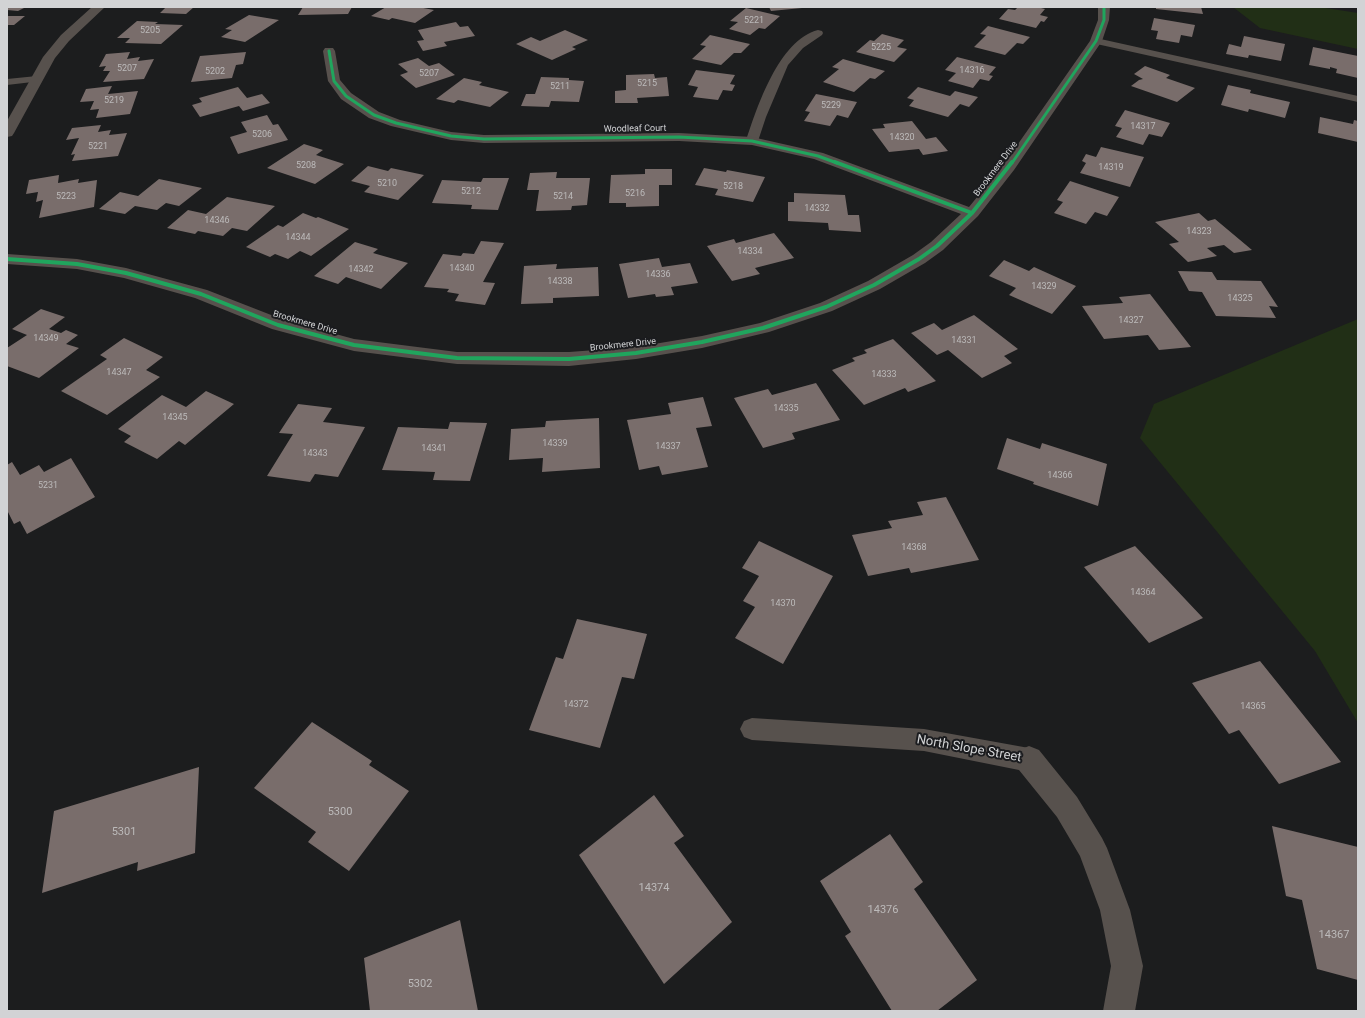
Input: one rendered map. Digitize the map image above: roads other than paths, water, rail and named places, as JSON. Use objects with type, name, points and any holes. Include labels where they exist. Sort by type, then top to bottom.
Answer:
[{"type":"street","points":[[7,133],[49,57],[85,18],[99,7]]},
{"type":"street","name":"Brookmere Drive","points":[[7,259],[77,264],[126,273],[201,294],[278,325],[354,345],[457,358],[569,359],[636,353],[702,342],[763,328],[826,307],[874,285],[919,259],[937,246],[972,213],[1009,167],[1096,41],[1102,29],[1105,12],[1104,7]]},
{"type":"street","name":"Woodleaf Court","points":[[328,51],[334,81],[346,96],[374,115],[396,123],[451,136],[484,139],[679,137],[752,142],[818,156],[972,213]]},
{"type":"street","name":"North Slope Street","points":[[1029,760],[1067,807],[1092,848],[1115,910],[1128,966],[1119,1011]]},
{"type":"lane","points":[[752,142],[760,117],[783,64],[812,36],[818,33]]},
{"type":"lane","points":[[1096,41],[1358,98]]},
{"type":"lane","points":[[7,82],[37,79]]},
{"type":"lane","name":"North Slope Street","points":[[752,729],[924,740],[1029,760]]}]
